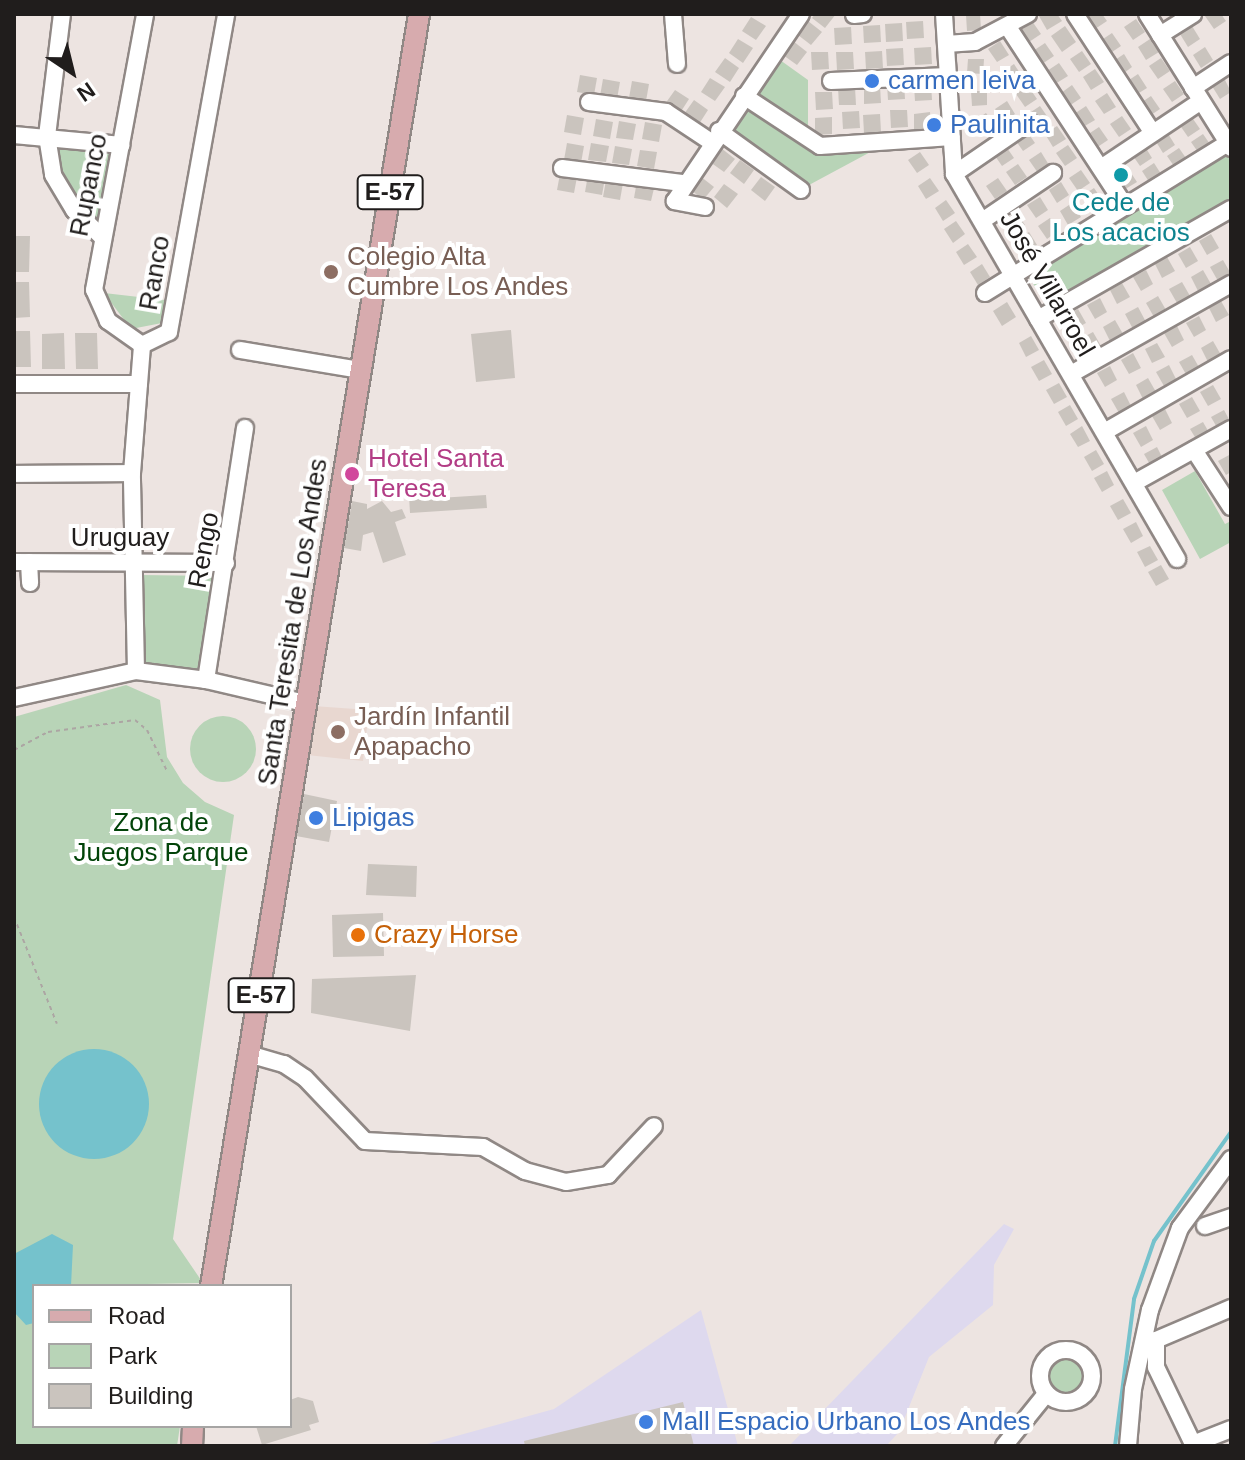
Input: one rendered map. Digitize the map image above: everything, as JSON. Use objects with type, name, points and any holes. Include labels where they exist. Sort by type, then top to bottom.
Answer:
[{"type":"main road","name":"Santa Teresita de Los Andes","points":[[211,1284],[252,1055],[305,703],[419,14]]},
{"type":"street","points":[[62,14],[47,136],[53,175],[74,210],[103,238]]},
{"type":"street","name":"Rupanco","points":[[142,345],[108,321],[94,290],[145,14]]},
{"type":"street","name":"Ranco","points":[[136,671],[131,562],[132,473],[142,345],[169,332],[226,14]]},
{"type":"street","points":[[673,14],[677,64]]},
{"type":"street","points":[[705,207],[675,201],[682,183],[801,14]]},
{"type":"street","points":[[854,15],[863,14]]},
{"type":"street","name":"José Villarroel","points":[[944,14],[954,174],[1106,431],[1177,559]]},
{"type":"street","points":[[946,44],[975,42],[1028,14]]},
{"type":"street","points":[[1075,14],[1153,133]]},
{"type":"street","points":[[985,293],[1230,144],[1147,14]]},
{"type":"street","points":[[1160,35],[1193,14]]},
{"type":"street","points":[[1008,27],[1125,206]]},
{"type":"street","points":[[1101,168],[1153,133],[1231,63]]},
{"type":"street","points":[[831,81],[948,76]]},
{"type":"street","points":[[744,96],[820,146],[952,137]]},
{"type":"street","points":[[589,102],[666,112],[715,137],[801,190]]},
{"type":"street","points":[[954,174],[1030,122]]},
{"type":"street","points":[[14,135],[122,145]]},
{"type":"street","points":[[562,168],[682,183]]},
{"type":"street","points":[[982,221],[1053,173]]},
{"type":"street","points":[[1038,319],[1231,209]]},
{"type":"street","points":[[1071,374],[1231,284]]},
{"type":"street","points":[[240,350],[360,370]]},
{"type":"street","points":[[1106,431],[1231,359]]},
{"type":"street","points":[[14,384],[139,384]]},
{"type":"street","name":"Rengo","points":[[206,680],[245,428]]},
{"type":"street","points":[[1134,483],[1231,429]]},
{"type":"street","points":[[1194,450],[1231,507]]},
{"type":"street","points":[[14,474],[132,473]]},
{"type":"street","points":[[22,562],[30,583]]},
{"type":"street","name":"Uruguay","points":[[22,562],[226,563]]},
{"type":"street","points":[[14,698],[136,671],[206,680],[305,703]]},
{"type":"street","points":[[252,1055],[284,1064],[305,1078],[365,1141],[483,1147],[525,1171],[566,1182],[608,1175],[654,1126]]},
{"type":"street","points":[[1128,1446],[1133,1389],[1150,1310],[1180,1228],[1231,1159]]},
{"type":"street","points":[[1205,1226],[1231,1217]]},
{"type":"street","points":[[1231,1308],[1162,1334],[1153,1351],[1156,1367],[1193,1445],[1231,1429]]},
{"type":"street","points":[[1004,1446],[1046,1394]]},
{"type":"path","points":[[14,750],[48,732],[135,720],[147,730],[167,771]]},
{"type":"path","points":[[14,917],[57,1024]]},
{"type":"shaded area","name":"Jardín Infantil Apapacho","points":[[313,706],[369,710],[363,761],[307,755]]},
{"type":"shaded area","points":[[1004,1224],[1014,1229],[994,1265],[993,1305],[929,1357],[899,1432],[886,1446],[789,1446]]},
{"type":"shaded area","points":[[701,1310],[738,1446],[420,1446],[554,1409]]},
{"type":"green space","points":[[780,60],[808,80],[808,132],[755,94]]},
{"type":"green space","points":[[746,104],[806,148],[876,149],[809,185],[727,129]]},
{"type":"green space","points":[[52,142],[116,150],[99,227],[79,207],[60,173]]},
{"type":"green space","points":[[1231,151],[1231,206],[1049,308],[1028,276]]},
{"type":"green space","points":[[104,293],[165,300],[162,323],[131,329]]},
{"type":"green space","points":[[1195,471],[1225,524],[1231,521],[1231,542],[1200,559],[1162,490]]},
{"type":"green space","points":[[141,575],[216,576],[200,671],[143,664]]},
{"type":"green space","name":"Zona de Juegos Parque","points":[[126,685],[160,700],[167,757],[183,783],[205,802],[234,815],[173,1239],[203,1283],[32,1284],[32,1428],[180,1428],[177,1446],[14,1446],[14,717]]},
{"type":"green space","points":[[216,716],[230,716],[242,721],[251,730],[256,749],[254,762],[247,773],[230,782],[216,782],[204,777],[195,768],[190,756],[190,742],[195,730],[204,721]]},
{"type":"green space","points":[[1067,1354],[1082,1361],[1089,1376],[1082,1391],[1067,1398],[1052,1391],[1045,1376],[1052,1361]]},
{"type":"water","points":[[94,1049],[115,1053],[133,1065],[145,1083],[149,1104],[145,1125],[133,1143],[115,1155],[94,1159],[73,1155],[55,1143],[43,1125],[39,1104],[43,1083],[55,1065],[73,1053]]},
{"type":"water","points":[[52,1234],[73,1245],[71,1284],[32,1284],[32,1324],[26,1325],[14,1312],[14,1254]]},
{"type":"building","points":[[815,14],[836,14],[825,28],[812,18]]},
{"type":"building","points":[[980,14],[981,30],[967,31],[966,15]]},
{"type":"building","points":[[1057,14],[1062,21],[1047,30],[1039,16]]},
{"type":"building","points":[[1102,14],[1107,21],[1095,29],[1086,16]]},
{"type":"building","points":[[1221,14],[1226,21],[1214,29],[1205,16]]},
{"type":"building","points":[[751,17],[766,26],[756,40],[742,31]]},
{"type":"building","points":[[1136,19],[1145,32],[1133,40],[1124,27]]},
{"type":"building","points":[[808,21],[822,32],[811,45],[798,35]]},
{"type":"building","points":[[923,21],[924,38],[907,39],[906,22]]},
{"type":"building","points":[[1032,21],[1041,34],[1029,42],[1020,29]]},
{"type":"building","points":[[902,23],[903,41],[886,42],[885,24]]},
{"type":"building","points":[[880,25],[881,42],[864,43],[863,26]]},
{"type":"building","points":[[1065,26],[1076,42],[1062,52],[1051,36]]},
{"type":"building","points":[[1192,26],[1200,39],[1188,47],[1180,34]]},
{"type":"building","points":[[851,27],[852,44],[835,45],[834,28]]},
{"type":"building","points":[[1112,33],[1121,46],[1109,54],[1100,41]]},
{"type":"building","points":[[738,39],[753,48],[743,63],[729,53]]},
{"type":"building","points":[[1150,39],[1159,52],[1146,60],[1138,47]]},
{"type":"building","points":[[793,41],[807,52],[797,65],[783,55]]},
{"type":"building","points":[[1000,41],[1009,55],[997,62],[988,49]]},
{"type":"building","points":[[1045,43],[1054,56],[1042,64],[1033,51]]},
{"type":"building","points":[[931,47],[932,64],[915,65],[914,48]]},
{"type":"building","points":[[1205,47],[1213,60],[1201,68],[1193,55]]},
{"type":"building","points":[[903,48],[904,65],[887,66],[886,49]]},
{"type":"building","points":[[882,51],[883,68],[866,69],[865,52]]},
{"type":"building","points":[[1082,51],[1091,64],[1079,72],[1070,59]]},
{"type":"building","points":[[811,52],[828,52],[829,69],[812,70]]},
{"type":"building","points":[[836,52],[853,52],[854,69],[837,70]]},
{"type":"building","points":[[1124,54],[1132,67],[1120,76],[1112,62]]},
{"type":"building","points":[[725,58],[739,68],[730,82],[715,72]]},
{"type":"building","points":[[1161,58],[1170,71],[1158,79],[1149,66]]},
{"type":"building","points":[[968,59],[984,59],[983,74],[967,73]]},
{"type":"building","points":[[1059,63],[1068,76],[1055,84],[1047,71]]},
{"type":"building","points":[[1014,64],[1023,78],[1011,86],[1002,72]]},
{"type":"building","points":[[1095,69],[1104,82],[1091,90],[1083,77]]},
{"type":"building","points":[[1138,74],[1147,88],[1134,96],[1126,82]]},
{"type":"building","points":[[580,75],[597,78],[594,95],[577,92]]},
{"type":"building","points":[[710,78],[725,87],[715,101],[701,92]]},
{"type":"building","points":[[1224,78],[1231,92],[1220,99],[1212,86]]},
{"type":"building","points":[[603,79],[620,82],[617,99],[600,96]]},
{"type":"building","points":[[632,81],[649,84],[646,101],[629,98]]},
{"type":"building","points":[[1175,81],[1184,94],[1172,102],[1163,89]]},
{"type":"building","points":[[904,82],[905,99],[888,100],[887,83]]},
{"type":"building","points":[[931,83],[932,100],[915,101],[914,84]]},
{"type":"building","points":[[1072,85],[1081,98],[1069,106],[1061,93]]},
{"type":"building","points":[[880,86],[881,103],[864,104],[864,87]]},
{"type":"building","points":[[1028,86],[1037,99],[1025,107],[1016,94]]},
{"type":"building","points":[[855,87],[856,105],[839,105],[838,88]]},
{"type":"building","points":[[675,90],[689,99],[680,113],[665,104]]},
{"type":"building","points":[[971,91],[987,91],[987,105],[972,106]]},
{"type":"building","points":[[815,92],[832,92],[833,109],[816,110]]},
{"type":"building","points":[[1107,93],[1116,107],[1104,114],[1095,101]]},
{"type":"building","points":[[1151,96],[1160,109],[1148,117],[1139,104]]},
{"type":"building","points":[[694,100],[708,110],[699,124],[684,114]]},
{"type":"building","points":[[1007,101],[1015,114],[1003,122],[995,109]]},
{"type":"building","points":[[1040,106],[1049,119],[1037,127],[1028,114]]},
{"type":"building","points":[[1086,106],[1095,120],[1083,127],[1074,114]]},
{"type":"building","points":[[890,110],[907,110],[908,127],[891,128]]},
{"type":"building","points":[[859,111],[860,128],[843,129],[842,112]]},
{"type":"building","points":[[930,112],[931,130],[914,131],[914,114]]},
{"type":"building","points":[[986,113],[995,126],[983,134],[974,121]]},
{"type":"building","points":[[880,114],[881,132],[864,133],[863,115]]},
{"type":"building","points":[[567,115],[584,118],[581,135],[564,132]]},
{"type":"building","points":[[1122,116],[1131,129],[1119,137],[1110,124]]},
{"type":"building","points":[[1191,116],[1200,129],[1188,137],[1179,124]]},
{"type":"building","points":[[832,117],[832,134],[815,135],[815,118]]},
{"type":"building","points":[[596,119],[613,122],[610,139],[593,136]]},
{"type":"building","points":[[619,121],[636,124],[633,140],[616,138]]},
{"type":"building","points":[[645,122],[662,125],[659,142],[642,139]]},
{"type":"building","points":[[1057,126],[1066,139],[1053,147],[1045,134]]},
{"type":"building","points":[[1099,127],[1108,140],[1096,148],[1087,135]]},
{"type":"building","points":[[1026,130],[1035,143],[1023,151],[1014,138]]},
{"type":"building","points":[[1167,132],[1175,145],[1163,153],[1155,140]]},
{"type":"building","points":[[1203,134],[1212,147],[1200,155],[1191,142]]},
{"type":"building","points":[[567,143],[584,146],[581,163],[564,160]]},
{"type":"building","points":[[591,143],[609,146],[606,162],[588,160]]},
{"type":"building","points":[[1005,145],[1014,158],[1002,166],[993,153]]},
{"type":"building","points":[[1068,145],[1077,158],[1065,166],[1056,153]]},
{"type":"building","points":[[1144,145],[1152,158],[1140,166],[1131,153]]},
{"type":"building","points":[[615,146],[632,149],[629,165],[612,163]]},
{"type":"building","points":[[721,148],[735,159],[724,172],[710,162]]},
{"type":"building","points":[[1179,148],[1188,161],[1176,169],[1167,156]]},
{"type":"building","points":[[640,150],[657,152],[654,169],[637,166]]},
{"type":"building","points":[[920,152],[929,165],[917,173],[908,160]]},
{"type":"building","points":[[1041,152],[1049,165],[1038,173],[1029,160]]},
{"type":"building","name":"Cede de Los acacios","points":[[1121,158],[1137,182],[1122,191],[1106,167]]},
{"type":"building","points":[[740,160],[754,170],[744,184],[730,173]]},
{"type":"building","points":[[1154,163],[1163,177],[1151,185],[1142,171]]},
{"type":"building","points":[[1018,164],[1027,177],[1015,185],[1006,172]]},
{"type":"building","points":[[1081,170],[1090,183],[1078,191],[1069,178]]},
{"type":"building","points":[[560,174],[577,177],[574,193],[557,190]]},
{"type":"building","points":[[588,175],[605,178],[602,195],[585,192]]},
{"type":"building","points":[[700,176],[714,187],[703,200],[690,189]]},
{"type":"building","points":[[761,177],[775,187],[765,201],[751,190]]},
{"type":"building","points":[[930,178],[939,191],[926,199],[918,186]]},
{"type":"building","points":[[998,178],[1007,191],[995,199],[986,186]]},
{"type":"building","points":[[606,180],[623,183],[620,200],[603,197]]},
{"type":"building","points":[[637,181],[655,184],[651,201],[634,198]]},
{"type":"building","points":[[1061,182],[1069,195],[1057,203],[1049,190]]},
{"type":"building","points":[[724,184],[738,194],[727,208],[714,197]]},
{"type":"building","points":[[1094,188],[1103,201],[1091,209],[1082,196]]},
{"type":"building","points":[[1040,197],[1048,210],[1036,218],[1027,205]]},
{"type":"building","points":[[946,200],[955,213],[943,221],[935,208]]},
{"type":"building","points":[[1072,203],[1081,217],[1068,225],[1060,211]]},
{"type":"building","points":[[1016,212],[1025,225],[1013,233],[1004,220]]},
{"type":"building","points":[[1050,218],[1058,231],[1047,239],[1038,226]]},
{"type":"building","points":[[956,221],[965,234],[953,243],[944,229]]},
{"type":"building","points":[[1029,232],[1037,245],[1025,253],[1016,240]]},
{"type":"building","points":[[1211,234],[1219,248],[1207,255],[1199,241]]},
{"type":"building","points":[[14,236],[30,236],[29,272],[14,272]]},
{"type":"building","points":[[968,244],[977,257],[964,265],[956,252]]},
{"type":"building","points":[[1190,247],[1198,261],[1186,268],[1178,254]]},
{"type":"building","points":[[1167,257],[1175,271],[1162,278],[1155,264]]},
{"type":"building","points":[[1223,260],[1231,274],[1218,281],[1210,267]]},
{"type":"building","points":[[982,264],[990,277],[978,285],[970,272]]},
{"type":"building","points":[[1146,270],[1153,284],[1141,291],[1133,277]]},
{"type":"building","points":[[1203,270],[1211,284],[1198,291],[1191,277]]},
{"type":"building","points":[[14,282],[29,282],[30,317],[14,318]]},
{"type":"building","points":[[1182,282],[1190,296],[1177,303],[1169,289]]},
{"type":"building","points":[[1122,283],[1130,297],[1117,304],[1110,290]]},
{"type":"building","points":[[1158,296],[1166,310],[1154,317],[1146,303]]},
{"type":"building","points":[[1100,298],[1107,312],[1095,319],[1087,305]]},
{"type":"building","points":[[1221,301],[1229,315],[1216,322],[1209,308]]},
{"type":"building","points":[[1007,302],[1016,317],[1002,326],[993,311]]},
{"type":"building","points":[[1138,307],[1146,322],[1133,329],[1125,314]]},
{"type":"building","points":[[1078,309],[1086,323],[1073,330],[1065,316]]},
{"type":"building","points":[[1199,316],[1206,330],[1194,337],[1186,323]]},
{"type":"building","points":[[1115,320],[1123,334],[1110,341],[1103,327]]},
{"type":"building","points":[[1177,326],[1184,340],[1172,347],[1164,333]]},
{"type":"building","points":[[511,330],[515,378],[476,382],[471,334]]},
{"type":"building","points":[[14,331],[30,331],[31,367],[14,367]]},
{"type":"building","points":[[1093,332],[1101,346],[1088,353],[1080,339]]},
{"type":"building","points":[[64,333],[65,369],[42,369],[42,334]]},
{"type":"building","points":[[75,333],[97,333],[98,369],[76,369]]},
{"type":"building","points":[[1031,336],[1039,350],[1026,357],[1019,343]]},
{"type":"building","points":[[1213,341],[1221,355],[1208,362],[1201,348]]},
{"type":"building","points":[[1157,343],[1165,357],[1152,363],[1145,349]]},
{"type":"building","points":[[1133,353],[1141,368],[1129,374],[1121,360]]},
{"type":"building","points":[[1192,355],[1200,369],[1187,376],[1179,362]]},
{"type":"building","points":[[1044,360],[1052,374],[1039,381],[1031,367]]},
{"type":"building","points":[[1169,365],[1176,379],[1164,386],[1156,372]]},
{"type":"building","points":[[1110,366],[1117,380],[1105,387],[1097,373]]},
{"type":"building","points":[[1148,378],[1156,392],[1143,399],[1136,385]]},
{"type":"building","points":[[1059,383],[1067,397],[1054,404],[1046,390]]},
{"type":"building","points":[[1213,385],[1221,399],[1208,406],[1200,392]]},
{"type":"building","points":[[1124,392],[1131,406],[1119,413],[1111,399]]},
{"type":"building","points":[[1192,397],[1200,411],[1187,418],[1179,404]]},
{"type":"building","points":[[1070,405],[1078,419],[1066,426],[1058,412]]},
{"type":"building","points":[[1165,409],[1172,423],[1160,430],[1152,416]]},
{"type":"building","points":[[1224,410],[1231,423],[1219,431],[1211,417]]},
{"type":"building","points":[[1203,422],[1211,436],[1198,442],[1190,429]]},
{"type":"building","points":[[1082,426],[1090,441],[1078,447],[1070,434]]},
{"type":"building","points":[[1146,426],[1153,440],[1141,447],[1133,433]]},
{"type":"building","points":[[1157,447],[1164,461],[1152,468],[1144,454]]},
{"type":"building","points":[[1096,450],[1104,464],[1092,471],[1084,457]]},
{"type":"building","points":[[1231,454],[1231,472],[1226,475],[1218,461]]},
{"type":"building","points":[[1107,471],[1114,485],[1102,492],[1094,478]]},
{"type":"building","points":[[422,495],[423,499],[486,495],[487,508],[410,513],[409,496]]},
{"type":"building","points":[[1123,499],[1131,513],[1118,520],[1110,506]]},
{"type":"building","points":[[352,501],[367,504],[367,509],[382,501],[391,512],[402,509],[406,518],[395,522],[406,555],[383,563],[373,532],[363,535],[361,551],[344,548]]},
{"type":"building","points":[[1136,522],[1143,536],[1131,543],[1123,529]]},
{"type":"building","points":[[1150,546],[1158,560],[1145,567],[1137,552]]},
{"type":"building","points":[[1161,565],[1169,579],[1156,586],[1148,572]]},
{"type":"building","name":"Lipigas","points":[[304,794],[337,801],[329,842],[296,836]]},
{"type":"building","points":[[368,864],[417,866],[416,897],[366,895]]},
{"type":"building","name":"Crazy Horse","points":[[383,913],[384,956],[333,957],[332,915]]},
{"type":"building","points":[[416,975],[410,1031],[311,1013],[312,979]]},
{"type":"building","points":[[298,1397],[313,1401],[319,1422],[309,1425],[311,1430],[262,1445],[257,1428],[292,1428],[292,1399]]},
{"type":"building","name":"Mall Espacio Urbano Los Andes","points":[[683,1402],[694,1446],[525,1446],[524,1441]]},
{"type":"waterway","points":[[1115,1446],[1134,1299],[1154,1241],[1231,1132]]},
{"type":"place","name":"carmen leiva","points":[[872,81]]},
{"type":"place","name":"Paulinita","points":[[934,125]]},
{"type":"place","name":"Cede de Los acacios","points":[[1121,175]]},
{"type":"place","name":"Colegio Alta Cumbre Los Andes","points":[[331,272]]},
{"type":"place","name":"Hotel Santa Teresa","points":[[352,474]]},
{"type":"place","name":"Jardín Infantil Apapacho","points":[[338,732]]},
{"type":"place","name":"Lipigas","points":[[316,818]]},
{"type":"place","name":"Crazy Horse","points":[[358,935]]},
{"type":"place","name":"Mall Espacio Urbano Los Andes","points":[[646,1422]]}]
